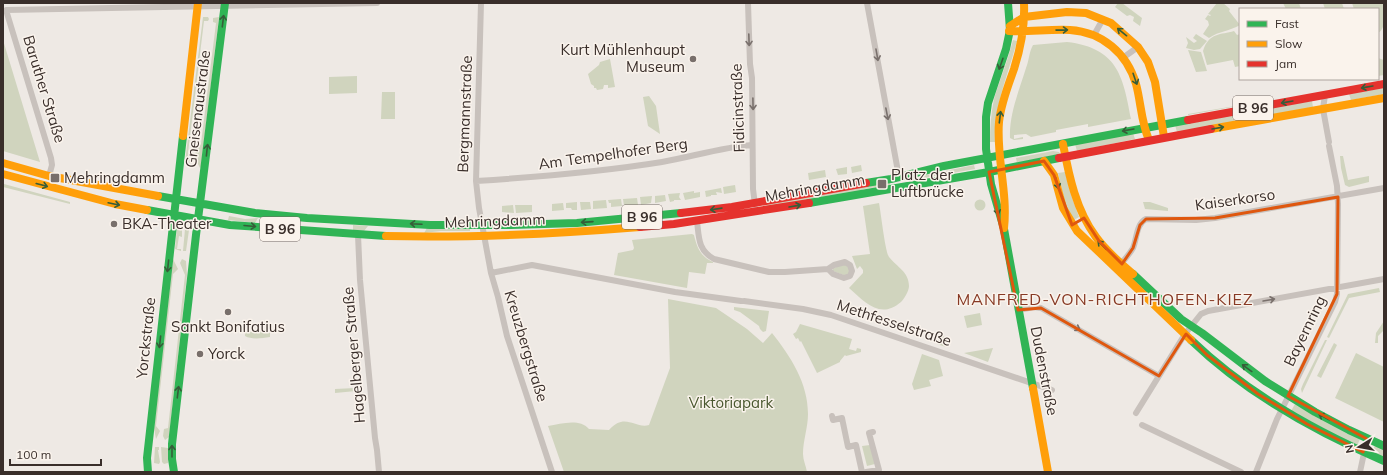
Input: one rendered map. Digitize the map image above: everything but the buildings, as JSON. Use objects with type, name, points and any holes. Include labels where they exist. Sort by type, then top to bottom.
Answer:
[{"type":"main road","points":[[989,172],[984,126],[988,105],[1006,50],[1010,29],[1008,3]]},
{"type":"main road","points":[[1002,169],[999,134],[1001,108],[1005,92],[1017,60],[1023,32],[1024,3]]},
{"type":"main road","name":"Gneisenaustraße","points":[[174,207],[197,4]]},
{"type":"main road","name":"Gneisenaustraße","points":[[199,218],[225,4]]},
{"type":"main road","points":[[1010,29],[1024,17],[1067,12],[1086,13],[1104,19],[1124,33],[1138,47],[1145,57],[1153,75],[1164,137]]},
{"type":"main road","points":[[1010,29],[1023,32],[1072,30],[1094,35],[1109,43],[1124,57],[1129,66],[1141,102],[1144,127],[1149,140]]},
{"type":"main road","name":"B 96","points":[[987,158],[1144,127],[1384,84]]},
{"type":"main road","name":"B 96","points":[[989,172],[1164,137],[1384,98]]},
{"type":"main road","points":[[1063,144],[1073,190],[1084,218],[1098,241],[1119,266],[1185,334],[1207,355],[1258,394],[1318,430],[1384,461]]},
{"type":"main road","name":"Mehringdamm","points":[[3,174],[82,196],[145,209],[201,204],[263,214],[307,218],[482,226],[551,224],[681,213],[755,203],[899,177],[944,166],[987,158]]},
{"type":"main road","points":[[1044,161],[1054,175],[1063,208],[1081,236],[1119,266],[1182,320],[1250,371],[1318,414],[1384,446]]},
{"type":"main road","name":"Mehringdamm","points":[[3,163],[49,176],[147,194],[199,218],[224,224],[358,235],[432,237],[613,230],[697,221],[757,213],[989,172]]},
{"type":"main road","name":"Dudenstraße","points":[[1002,169],[1006,215],[1004,228]]},
{"type":"main road","name":"Dudenstraße","points":[[989,172],[998,213],[1004,228],[1048,472]]},
{"type":"main road","points":[[899,177],[900,187]]},
{"type":"main road","points":[[145,209],[147,194]]},
{"type":"main road","name":"Yorckstraße","points":[[148,472],[148,450],[174,207]]},
{"type":"main road","points":[[224,224],[226,209]]},
{"type":"main road","points":[[174,472],[172,444],[199,218]]},
{"type":"main road","points":[[1072,224],[1084,218]]},
{"type":"street","points":[[197,4],[377,3]]},
{"type":"street","name":"Bergmannstraße","points":[[481,3],[476,181],[482,226]]},
{"type":"street","name":"Fidicinstraße","points":[[748,3],[754,137],[752,145],[753,189],[757,213]]},
{"type":"street","points":[[867,3],[899,177]]},
{"type":"street","name":"Baruther Straße","points":[[49,176],[52,165],[51,158],[6,10],[197,4]]},
{"type":"street","points":[[1094,35],[1104,19]]},
{"type":"street","points":[[1124,57],[1138,47]]},
{"type":"street","name":"Bayernring","points":[[1256,472],[1288,396],[1335,302],[1338,288],[1338,196],[1323,109],[1325,95]]},
{"type":"street","name":"Am Tempelhofer Berg","points":[[476,181],[566,175],[663,162],[752,145]]},
{"type":"street","name":"Kaiserkorso","points":[[1119,266],[1133,248],[1140,225],[1146,219],[1215,218],[1384,188]]},
{"type":"street","points":[[697,221],[702,249],[707,255],[714,258],[769,272],[828,269]]},
{"type":"street","name":"Kreuzbergstraße","points":[[482,226],[490,273],[508,336],[552,472]]},
{"type":"street","name":"Hagelberger Straße","points":[[358,235],[360,280],[379,472]]},
{"type":"street","name":"Methfesselstraße","points":[[490,273],[532,266],[675,292],[803,309],[831,315],[1052,390]]},
{"type":"street","points":[[1136,413],[1185,334],[1201,314],[1208,311],[1384,279]]},
{"type":"street","points":[[1018,310],[1034,307],[1041,308],[1159,376]]},
{"type":"street","points":[[832,416],[833,420],[842,418],[848,447],[856,445],[862,472]]},
{"type":"street","points":[[1142,425],[1241,472]]},
{"type":"street","points":[[866,472],[879,471],[869,433],[873,432]]},
{"type":"street","points":[[1360,472],[1363,452],[1367,439]]},
{"type":"highlighted area","points":[[1044,161],[1054,175],[1072,225],[1084,218],[1099,241],[1122,264],[1133,248],[1140,225],[1146,219],[1215,218],[1338,197],[1337,294],[1288,396],[1367,439],[1363,452],[1307,424],[1258,394],[1207,355],[1186,334],[1159,376],[1041,308],[1018,310],[989,172]]},
{"type":"green space","points":[[1118,3],[1122,3],[1142,18],[1140,26],[1133,21],[1134,17],[1130,15],[1127,16],[1115,7]]},
{"type":"green space","points":[[1217,3],[1223,3],[1230,9],[1229,11],[1239,26],[1209,38],[1203,34],[1209,25],[1208,21],[1205,19],[1208,15],[1211,15],[1208,14]]},
{"type":"green space","points":[[1283,3],[1299,3],[1301,8],[1286,8]]},
{"type":"green space","points":[[1323,3],[1342,3],[1344,8],[1325,8]]},
{"type":"green space","points":[[1352,3],[1384,3],[1384,24],[1381,31],[1379,32],[1379,8],[1354,8]]},
{"type":"green space","points":[[203,17],[208,17],[209,19],[208,21],[204,21],[188,153],[192,161],[188,166],[185,162]]},
{"type":"green space","points":[[219,17],[200,168],[195,158],[196,148],[201,144],[216,23],[213,22],[213,18]]},
{"type":"green space","points":[[1234,31],[1237,35],[1239,34],[1239,66],[1235,67],[1233,60],[1207,65],[1203,51],[1209,40],[1216,35]]},
{"type":"green space","points":[[1196,34],[1207,41],[1200,49],[1194,50],[1186,48],[1188,43],[1186,37],[1194,43],[1197,41],[1193,38]]},
{"type":"green space","points":[[3,40],[40,162],[3,151]]},
{"type":"green space","points":[[1013,40],[1017,41],[999,103],[995,128],[995,142],[990,142],[994,99]]},
{"type":"green space","points":[[1067,42],[1084,45],[1097,50],[1107,57],[1115,66],[1125,89],[1131,119],[1088,127],[1088,124],[1056,130],[1056,132],[1031,137],[1026,134],[1014,135],[1014,139],[1023,137],[1023,139],[1014,140],[1010,138],[1013,111],[1033,45]]},
{"type":"green space","points":[[1188,50],[1201,52],[1207,71],[1196,72]]},
{"type":"green space","points":[[1379,58],[1384,60],[1384,75],[1379,76]]},
{"type":"green space","points":[[610,59],[615,87],[608,88],[608,85],[604,85],[603,89],[597,90],[591,84],[588,74],[599,65],[600,62]]},
{"type":"green space","points":[[357,76],[357,93],[329,94],[329,77]]},
{"type":"green space","points":[[1384,88],[1384,94],[1351,100],[1349,94]]},
{"type":"green space","points":[[382,92],[395,92],[395,119],[381,119]]},
{"type":"green space","points":[[649,96],[656,106],[660,134],[648,126],[643,97]]},
{"type":"green space","points":[[1265,101],[1188,115],[1188,114]]},
{"type":"green space","points":[[1312,101],[1313,107],[1177,132],[1175,125]]},
{"type":"green space","points":[[1133,133],[1135,139],[1077,151],[1075,144]]},
{"type":"green space","points":[[1053,151],[1059,152],[1060,154],[1017,163],[1016,158]]},
{"type":"green space","points":[[1340,156],[1343,156],[1348,180],[1369,176],[1369,182],[1349,187],[1345,185]]},
{"type":"green space","points":[[861,165],[862,171],[852,173],[851,167]]},
{"type":"green space","points":[[974,165],[975,169],[907,181],[907,179]]},
{"type":"green space","points":[[847,167],[847,174],[838,175],[836,169]]},
{"type":"green space","points":[[825,170],[826,177],[809,180],[808,173]]},
{"type":"green space","points":[[1065,172],[1079,217],[1074,220],[1066,207],[1058,173]]},
{"type":"green space","points":[[890,182],[890,185],[864,189],[854,193],[767,208],[766,204]]},
{"type":"green space","points":[[4,184],[70,202],[70,204],[3,187]]},
{"type":"green space","points":[[735,185],[736,192],[724,194],[723,187]]},
{"type":"green space","points":[[721,188],[722,193],[716,192],[717,195],[706,197],[705,191]]},
{"type":"green space","points":[[694,191],[694,193],[700,192],[700,197],[685,200],[683,193]]},
{"type":"green space","points":[[680,193],[679,197],[681,200],[674,200],[670,202],[668,194]]},
{"type":"green space","points":[[665,195],[666,201],[655,203],[655,196]]},
{"type":"green space","points":[[652,196],[651,203],[641,205],[640,197]]},
{"type":"green space","points":[[637,198],[638,205],[624,206],[623,199]]},
{"type":"green space","points":[[621,199],[622,206],[611,207],[611,203],[609,203],[608,200]]},
{"type":"green space","points":[[606,200],[607,208],[593,209],[593,201]]},
{"type":"green space","points":[[978,200],[982,200],[984,201],[984,209],[978,210],[975,207],[975,203]]},
{"type":"green space","points":[[577,202],[577,210],[566,208],[566,203]]},
{"type":"green space","points":[[580,202],[590,202],[591,209],[581,210]]},
{"type":"green space","points":[[1143,202],[1150,202],[1168,208],[1168,211],[1145,209]]},
{"type":"green space","points":[[563,203],[564,210],[552,211],[552,204]]},
{"type":"green space","points":[[879,203],[889,257],[905,273],[909,286],[906,295],[901,302],[886,309],[873,307],[849,288],[863,273],[860,266],[857,269],[852,256],[870,254],[863,206]]},
{"type":"green space","points":[[513,205],[514,213],[502,212],[502,206]]},
{"type":"green space","points":[[515,205],[532,205],[532,212],[516,213]]},
{"type":"green space","points":[[229,216],[245,219],[258,218],[255,223],[228,220]]},
{"type":"green space","points":[[353,225],[368,226],[364,231],[353,230]]},
{"type":"green space","points":[[177,228],[182,229],[182,237],[179,236],[177,249],[181,249],[181,251],[175,249]]},
{"type":"green space","points":[[427,228],[470,229],[470,231],[441,231],[424,233]]},
{"type":"green space","points":[[185,229],[189,230],[186,251],[183,251]]},
{"type":"green space","points":[[694,235],[700,252],[705,258],[713,263],[707,263],[705,274],[689,272],[687,288],[614,275],[618,253],[633,250],[632,240]]},
{"type":"green space","points":[[173,259],[178,269],[173,274],[156,426],[160,431],[156,439],[154,428]]},
{"type":"green space","points":[[182,259],[186,261],[187,275],[169,437],[165,440],[163,436],[164,429],[168,428],[185,275],[180,263]]},
{"type":"green space","points":[[842,264],[848,265],[850,272],[846,276],[833,271],[833,269]]},
{"type":"green space","points":[[1379,288],[1380,292],[1349,298],[1329,338],[1327,337],[1348,294]]},
{"type":"green space","name":"Viktoriapark","points":[[668,299],[716,308],[747,329],[763,343],[772,333],[792,361],[802,381],[805,392],[808,414],[803,458],[807,472],[564,472],[548,426],[564,423],[575,423],[589,429],[609,430],[620,422],[630,422],[644,426],[649,425],[670,368]]},
{"type":"green space","points":[[734,307],[769,311],[766,331],[763,332],[759,326],[740,312],[734,310]]},
{"type":"green space","points":[[980,313],[982,325],[967,328],[964,316]]},
{"type":"green space","points":[[1384,321],[1384,330],[1378,336],[1378,343],[1375,343],[1376,333]]},
{"type":"green space","points":[[800,324],[852,339],[849,349],[856,351],[857,348],[861,349],[861,352],[845,355],[840,362],[817,373],[801,341],[800,342],[798,338],[796,339],[793,334],[796,332]]},
{"type":"green space","points":[[260,330],[270,333],[270,337],[254,338],[245,336],[245,331],[253,332]]},
{"type":"green space","points":[[944,336],[946,347],[937,344],[936,342]]},
{"type":"green space","points":[[1325,340],[1327,340],[1302,393],[1301,389],[1303,384]]},
{"type":"green space","points":[[1334,343],[1337,345],[1321,378],[1317,376]]},
{"type":"green space","points":[[993,348],[988,362],[964,353]]},
{"type":"green space","points":[[1356,353],[1384,367],[1384,422],[1335,398]]},
{"type":"green space","points":[[922,354],[939,360],[943,376],[929,380],[931,386],[914,390],[912,384]]},
{"type":"green space","points":[[355,388],[356,391],[335,393],[335,389]]},
{"type":"green space","points":[[1295,404],[1360,439],[1357,446],[1291,411]]},
{"type":"green space","points":[[870,445],[875,464],[867,466],[862,446]]},
{"type":"green space","points":[[1375,445],[1384,449],[1384,458],[1372,453]]},
{"type":"green space","points":[[155,447],[159,447],[159,464],[154,463]]},
{"type":"green space","points":[[161,447],[168,448],[168,463],[164,464],[162,462]]},
{"type":"traffic: fast","points":[[174,472],[172,444],[225,3]]},
{"type":"traffic: fast","points":[[1008,3],[1010,30],[1006,49],[988,103],[986,117],[986,149],[991,184],[1004,229],[1033,388]]},
{"type":"traffic: fast","points":[[866,183],[891,179],[944,166],[1188,120]]},
{"type":"traffic: fast","points":[[148,472],[147,458],[183,136]]},
{"type":"traffic: fast","points":[[809,203],[989,172],[1059,158]]},
{"type":"traffic: fast","points":[[158,196],[255,213],[307,218],[430,225],[577,223],[681,213]]},
{"type":"traffic: fast","points":[[147,210],[230,225],[386,236]]},
{"type":"traffic: fast","points":[[1133,274],[1181,319],[1202,333],[1265,381],[1315,412],[1384,446]]},
{"type":"traffic: fast","points":[[1191,340],[1212,359],[1258,394],[1307,424],[1384,461]]},
{"type":"traffic: slow","points":[[183,136],[198,3]]},
{"type":"traffic: slow","points":[[1004,228],[1005,215],[999,148],[999,122],[1003,101],[1021,45],[1024,20],[1024,3]]},
{"type":"traffic: slow","points":[[1010,26],[1024,17],[1067,12],[1086,13],[1111,23],[1138,47],[1148,62],[1155,82],[1164,137]]},
{"type":"traffic: slow","points":[[1009,31],[1070,30],[1093,35],[1112,46],[1120,54],[1132,73],[1138,91],[1144,126],[1149,140]]},
{"type":"traffic: slow","points":[[1211,129],[1384,98]]},
{"type":"traffic: slow","points":[[1063,144],[1074,192],[1083,216],[1089,227],[1104,247],[1133,274]]},
{"type":"traffic: slow","points":[[1044,161],[1054,175],[1063,208],[1077,231],[1191,340]]},
{"type":"traffic: slow","points":[[3,163],[49,176],[158,196]]},
{"type":"traffic: slow","points":[[3,174],[115,204],[147,210]]},
{"type":"traffic: slow","points":[[386,236],[513,235],[640,227]]},
{"type":"traffic: slow","points":[[1033,388],[1048,472]]},
{"type":"traffic: jam","points":[[1188,120],[1384,84]]},
{"type":"traffic: jam","points":[[1059,158],[1211,129]]},
{"type":"traffic: jam","points":[[681,213],[732,207],[866,183]]},
{"type":"traffic: jam","points":[[640,227],[674,224],[809,203]]},
{"type":"place","name":"Kurt Mühlenhaupt Museum","points":[[693,59]]},
{"type":"place","name":"Mehringdamm","points":[[55,178]]},
{"type":"place","name":"Platz der Luftbrücke","points":[[882,184]]},
{"type":"place","name":"BKA-Theater","points":[[114,224]]},
{"type":"place","name":"Sankt Bonifatius","points":[[228,312]]},
{"type":"place","name":"Yorck","points":[[200,354]]},
{"type":"district","name":"MANFRED-VON-RICHTHOFEN-KIEZ","points":[[1105,299]]}]
